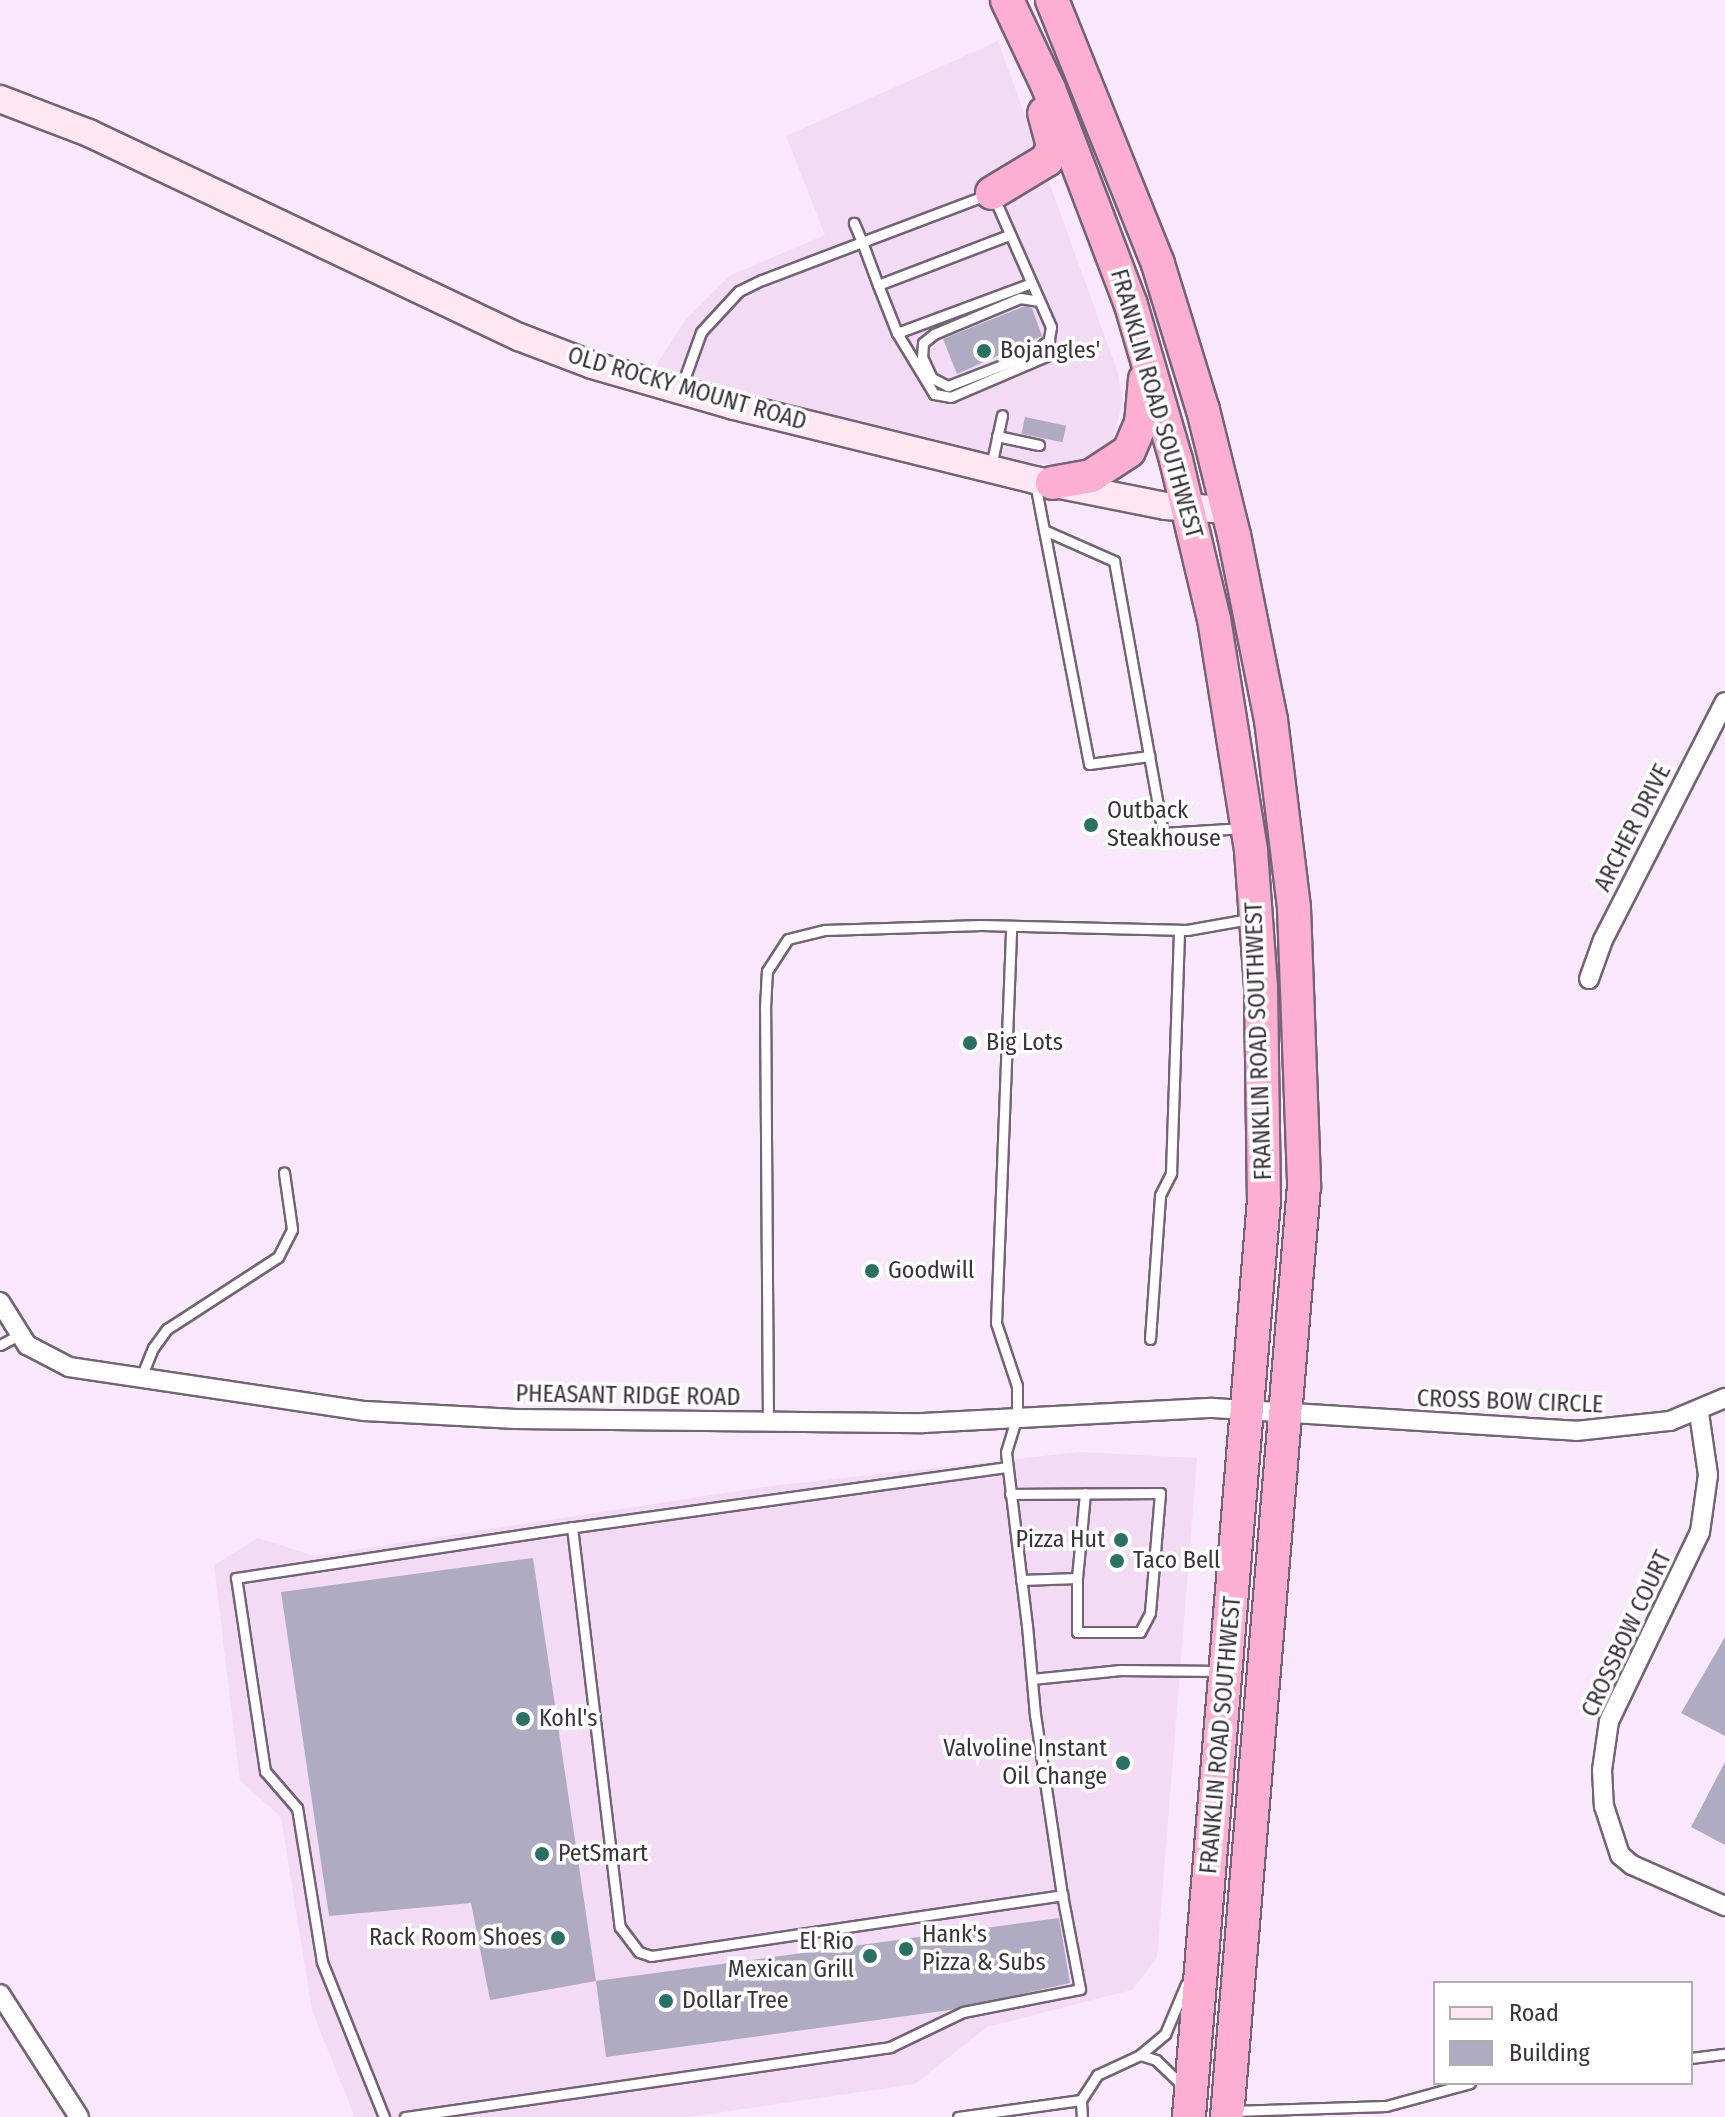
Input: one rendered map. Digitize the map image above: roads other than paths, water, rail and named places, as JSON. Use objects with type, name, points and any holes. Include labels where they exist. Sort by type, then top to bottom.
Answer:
[{"type":"highway","name":"FRANKLIN ROAD SOUTHWEST","points":[[1052,0],[1158,264],[1229,510],[1271,720],[1295,924],[1304,1186],[1288,1415],[1228,2114]]},
{"type":"highway","name":"FRANKLIN ROAD SOUTHWEST","points":[[1013,13],[1081,170],[1146,356],[1188,508],[1214,619],[1247,828],[1256,917],[1265,1080],[1264,1200],[1190,2108]]},
{"type":"highway","points":[[987,191],[1040,168],[1053,146],[1013,13]]},
{"type":"highway","points":[[1043,482],[1091,476],[1132,446],[1143,412],[1146,356]]},
{"type":"street","name":"OLD ROCKY MOUNT ROAD","points":[[0,99],[227,195],[519,337],[680,392],[1043,482],[1188,508],[1229,510]]},
{"type":"street","name":"ARCHER DRIVE","points":[[1589,979],[1603,940],[1725,702]]},
{"type":"street","name":"PHEASANT RIDGE ROAD","points":[[0,1302],[19,1335],[42,1356],[69,1367],[140,1380],[365,1411],[516,1419],[923,1423],[1017,1415],[1249,1411],[1288,1415]]},
{"type":"street","name":"CROSS BOW CIRCLE","points":[[1288,1415],[1576,1431],[1629,1430],[1699,1413],[1725,1398]]},
{"type":"street","name":"CROSSBOW COURT","points":[[1699,1413],[1716,1498],[1687,1566],[1609,1721],[1602,1770],[1604,1806],[1620,1855],[1632,1865],[1725,1906]]},
{"type":"street","points":[[0,1994],[79,2117]]},
{"type":"lane","points":[[680,392],[697,340],[726,300],[762,280],[862,242],[987,191],[1052,333],[1048,351],[1039,361],[944,397],[924,385],[897,333],[862,242],[854,223]]},
{"type":"lane","points":[[878,285],[1009,235]]},
{"type":"lane","points":[[897,333],[1029,284]]},
{"type":"lane","points":[[1039,301],[1020,298],[934,334],[923,343],[922,357],[932,378],[950,386],[1033,353],[1052,333]]},
{"type":"lane","points":[[990,469],[1002,415]]},
{"type":"lane","points":[[997,436],[1039,445]]},
{"type":"lane","points":[[1043,482],[1044,530],[1089,764],[1149,756]]},
{"type":"lane","points":[[1044,530],[1114,561],[1163,833],[1247,828]]},
{"type":"lane","points":[[768,1422],[767,971],[788,939],[825,930],[1011,926],[1179,931],[1256,917]]},
{"type":"lane","points":[[405,2117],[890,2047],[963,2012],[1080,1989],[1062,1895],[1007,1467],[1006,1452],[1017,1415],[1012,1362],[996,1323],[1011,926]]},
{"type":"lane","points":[[1150,1339],[1160,1195],[1171,1173],[1179,931]]},
{"type":"lane","points":[[140,1380],[148,1356],[167,1329],[278,1257],[292,1229],[284,1173]]},
{"type":"lane","points":[[0,1345],[19,1335]]},
{"type":"lane","points":[[384,2117],[322,1962],[297,1808],[265,1771],[236,1578],[572,1527],[1007,1467]]},
{"type":"lane","points":[[1010,1494],[1085,1493],[1160,1493],[1148,1624],[1132,1635],[1077,1632],[1077,1578],[1085,1493]]},
{"type":"lane","points":[[572,1527],[620,1927],[639,1952],[651,1956],[1062,1895]]},
{"type":"lane","points":[[1021,1580],[1077,1578]]},
{"type":"lane","points":[[1032,1679],[1121,1670],[1226,1671]]},
{"type":"lane","points":[[1082,2117],[1081,2100],[1097,2075],[1140,2055],[1165,2034],[1203,1950]]},
{"type":"lane","points":[[1693,2058],[1725,2054]]},
{"type":"lane","points":[[1140,2055],[1173,2073],[1190,2108]]},
{"type":"lane","points":[[1228,2114],[1386,2106],[1463,2085]]},
{"type":"lane","points":[[958,2117],[1081,2100]]},
{"type":"lane","points":[[1386,2106],[1387,2117]]},
{"type":"place","name":"Bojangles'","points":[[984,351]]},
{"type":"place","name":"Outback Steakhouse","points":[[1091,825]]},
{"type":"place","name":"Big Lots","points":[[970,1043]]},
{"type":"place","name":"Goodwill","points":[[872,1271]]},
{"type":"place","name":"Pizza Hut","points":[[1121,1540]]},
{"type":"place","name":"Taco Bell","points":[[1117,1561]]},
{"type":"place","name":"Kohl's","points":[[523,1719]]},
{"type":"place","name":"Valvoline Instant Oil Change","points":[[1123,1763]]},
{"type":"place","name":"PetSmart","points":[[542,1854]]},
{"type":"place","name":"Rack Room Shoes","points":[[558,1938]]},
{"type":"place","name":"Hank's Pizza & Subs","points":[[906,1949]]},
{"type":"place","name":"El Rio Mexican Grill","points":[[870,1956]]},
{"type":"place","name":"Dollar Tree","points":[[666,2001]]}]
